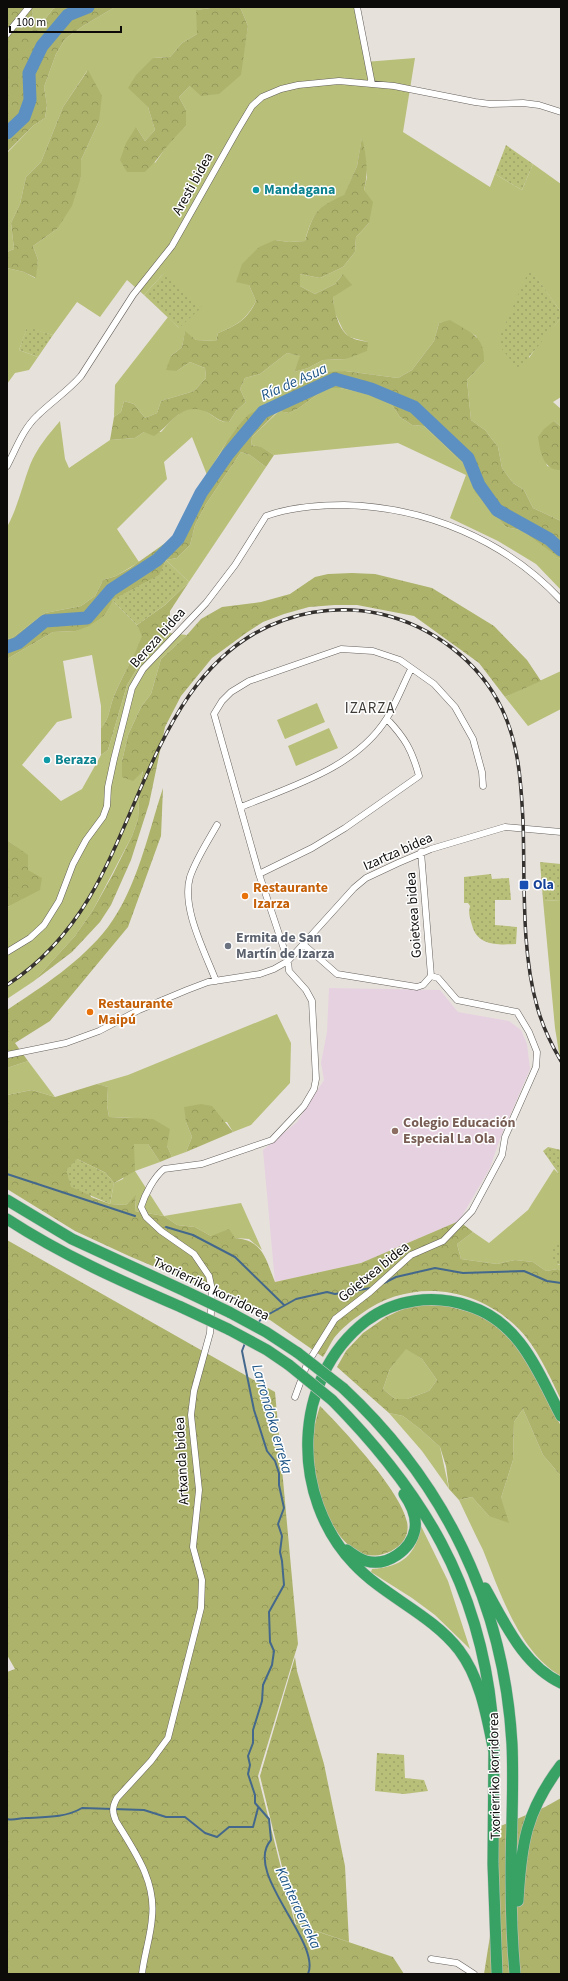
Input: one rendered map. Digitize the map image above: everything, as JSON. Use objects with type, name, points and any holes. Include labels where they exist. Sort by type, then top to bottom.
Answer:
[{"type":"highway","name":"Txorierriko korridorea","points":[[7,1200],[85,1246],[187,1292],[266,1332],[298,1353],[342,1388],[387,1432],[436,1499],[468,1559],[491,1622],[500,1654],[509,1710],[512,1766],[511,1877],[515,1974]]},
{"type":"highway","name":"Txorierriko korridorea","points":[[7,1219],[43,1242],[92,1267],[181,1307],[267,1350],[332,1400],[358,1427],[412,1492],[431,1523],[457,1575],[468,1602],[488,1680],[492,1712],[494,1752],[494,1864],[497,1974]]},
{"type":"highway","points":[[494,1752],[484,1704],[470,1668],[460,1651],[445,1634],[389,1594],[354,1564],[340,1545],[321,1514],[312,1486],[308,1454],[310,1419],[319,1382],[330,1361],[349,1336],[376,1315],[404,1303],[433,1299],[454,1301],[485,1312],[505,1326],[522,1344],[536,1367],[561,1416]]},
{"type":"highway","points":[[340,1545],[359,1558],[375,1562],[392,1558],[407,1546],[414,1530],[414,1515],[410,1502],[398,1483],[389,1463]]},
{"type":"highway","points":[[468,1559],[522,1651],[542,1671],[561,1683]]},
{"type":"highway","points":[[513,1936],[517,1914],[520,1865],[525,1832],[537,1801],[561,1765]]},
{"type":"street","points":[[7,34],[29,7]]},
{"type":"street","points":[[357,7],[372,84]]},
{"type":"street","name":"Aresti bidea","points":[[7,466],[30,424],[37,416],[72,387],[81,376],[133,295],[167,253],[236,131],[258,100],[281,89],[312,83],[339,81],[394,86],[490,104],[524,103],[539,105],[561,112]]},
{"type":"street","name":"Bereza bidea","points":[[7,952],[30,938],[44,925],[58,901],[73,864],[86,840],[103,817],[107,806],[108,787],[114,759],[132,688],[143,669],[206,602],[236,565],[266,516],[302,508],[336,505],[382,508],[415,514],[456,528],[499,550],[535,576],[561,600]]},
{"type":"street","points":[[288,961],[259,874],[214,714],[222,701],[231,692],[249,681],[341,649],[373,651],[400,660],[434,684],[455,707],[473,739],[482,772],[483,786]]},
{"type":"street","points":[[241,807],[299,783],[350,758],[369,740],[387,719],[411,669]]},
{"type":"street","points":[[259,874],[312,848],[345,828],[419,776],[413,755],[401,734],[387,719]]},
{"type":"street","points":[[216,981],[191,917],[187,890],[190,876],[217,825]]},
{"type":"street","name":"Izartza bidea","points":[[7,1055],[66,1043],[99,1031],[158,1000],[208,982],[260,974],[274,969],[288,961],[360,882],[422,852],[506,827],[561,832]]},
{"type":"street","name":"Goietxea bidea","points":[[304,944],[337,974],[417,987],[423,985],[431,976],[422,852]]},
{"type":"street","name":"Artxanda bidea","points":[[142,1974],[152,1916],[151,1893],[138,1858],[116,1821],[113,1813],[113,1805],[117,1798],[160,1751],[168,1738],[201,1608],[202,1580],[193,1547],[199,1490],[191,1415],[194,1391],[210,1333],[212,1290],[209,1276],[194,1254],[161,1231],[146,1217],[141,1207],[151,1187],[164,1169],[202,1164],[264,1144],[279,1133],[297,1115],[309,1098],[316,1079],[312,1001],[306,990],[289,971],[288,961]]},
{"type":"street","name":"Goietxea bidea","points":[[294,1397],[307,1364],[335,1319],[370,1292],[411,1255],[443,1241],[472,1211],[502,1155],[505,1137],[536,1067],[537,1052],[529,1032],[517,1012],[457,1000],[438,978],[431,976]]},
{"type":"street","points":[[431,1959],[457,1963],[474,1974]]},
{"type":"shaded area","name":"Colegio Educación Especial La Ola","points":[[329,988],[440,990],[458,1012],[509,1021],[521,1030],[527,1044],[530,1069],[499,1141],[490,1168],[459,1221],[361,1263],[275,1282],[263,1150],[297,1122],[324,1080],[321,1063],[327,1032]]},
{"type":"green space","points":[[7,7],[33,7],[32,19],[39,27],[53,9],[57,7],[115,7],[83,26],[65,39],[56,54],[44,87],[47,105],[45,118],[34,125],[7,152]]},
{"type":"green space","points":[[33,7],[57,7],[53,9],[39,27],[32,19]]},
{"type":"green space","points":[[115,7],[218,7],[197,10],[197,34],[182,43],[170,57],[153,58],[148,107],[155,130],[145,141],[136,127],[155,163],[174,136],[186,126],[186,110],[179,97],[190,86],[244,50],[248,26],[240,7],[354,7],[365,62],[415,58],[403,132],[490,187],[495,174],[522,190],[533,164],[561,184],[561,312],[530,269],[529,358],[543,338],[561,318],[561,397],[553,402],[561,409],[561,427],[554,421],[545,458],[547,466],[561,469],[561,521],[533,508],[524,490],[513,483],[502,468],[498,447],[485,430],[471,420],[467,380],[484,362],[476,336],[450,321],[439,323],[434,341],[412,370],[398,378],[345,371],[315,377],[226,443],[207,475],[192,437],[164,462],[167,479],[117,529],[139,562],[116,576],[103,580],[95,596],[81,606],[45,613],[12,638],[7,639],[7,527],[36,453],[60,421],[65,459],[69,468],[110,440],[135,438],[144,432],[161,432],[181,413],[193,408],[200,409],[220,420],[229,422],[236,411],[246,402],[240,389],[245,378],[260,374],[287,353],[301,356],[294,372],[308,368],[323,360],[346,359],[368,342],[349,337],[343,330],[334,311],[333,297],[343,274],[335,284],[315,294],[300,286],[300,274],[320,278],[343,267],[355,252],[356,237],[369,223],[364,190],[367,177],[362,138],[357,166],[344,196],[328,204],[317,212],[311,223],[305,241],[289,242],[275,240],[249,285],[256,301],[249,313],[236,325],[218,333],[216,341],[196,340],[185,332],[182,347],[171,356],[177,371],[190,362],[205,368],[206,378],[194,391],[161,401],[157,413],[145,418],[134,404],[124,401],[121,412],[114,417],[115,385],[168,317],[179,328],[163,274],[144,295],[127,280],[100,317],[77,302],[53,335],[27,328],[19,350],[38,357],[29,370],[15,373],[7,384],[7,268],[24,272],[35,278],[38,260],[33,246],[57,229],[81,177],[81,160],[99,121],[87,71],[63,107],[41,162],[26,177],[20,204],[11,223],[14,249],[7,252],[7,153],[34,125],[45,118],[47,105],[44,87],[56,54],[65,39],[83,26]]},
{"type":"green space","points":[[218,7],[240,7],[248,26],[241,75],[219,94],[201,96],[190,86],[179,97],[186,110],[186,126],[145,172],[127,172],[120,160],[126,143],[136,127],[145,141],[155,130],[148,107],[128,88],[136,75],[153,58],[170,57],[182,43],[197,34],[196,10]]},
{"type":"green space","points":[[88,70],[102,96],[99,121],[81,160],[81,177],[72,206],[57,229],[33,246],[38,260],[36,278],[24,272],[7,268],[7,252],[14,249],[11,223],[20,204],[26,177],[41,162],[63,107]]},
{"type":"green space","points":[[362,137],[366,163],[366,183],[364,190],[373,202],[369,223],[356,237],[355,252],[343,267],[320,278],[300,274],[300,286],[315,294],[335,284],[343,274],[352,285],[333,297],[337,319],[342,330],[350,337],[368,342],[367,351],[346,359],[323,360],[308,368],[294,372],[300,356],[287,353],[260,374],[245,378],[240,389],[246,402],[236,411],[229,422],[219,420],[204,411],[196,409],[189,410],[177,416],[154,436],[144,432],[135,438],[110,440],[114,417],[121,412],[124,401],[134,404],[145,418],[157,413],[161,401],[194,391],[206,378],[205,368],[190,362],[177,371],[166,370],[171,356],[182,347],[185,331],[196,340],[216,341],[218,333],[236,325],[249,313],[256,301],[249,285],[236,282],[242,264],[259,247],[275,240],[289,242],[305,241],[311,223],[317,212],[327,203],[344,195],[357,166]]},
{"type":"green space","points":[[506,145],[533,164],[522,190],[495,174]]},
{"type":"green space","points":[[530,268],[561,312],[561,318],[534,351],[517,368],[497,343]]},
{"type":"green space","points":[[163,274],[202,307],[179,328],[144,295]]},
{"type":"green space","points":[[450,320],[475,336],[482,346],[484,353],[484,362],[467,380],[471,420],[485,430],[498,447],[502,468],[513,483],[524,490],[533,508],[561,521],[561,559],[521,530],[506,527],[475,492],[468,468],[424,426],[412,425],[400,417],[392,405],[374,395],[340,388],[326,388],[299,408],[289,413],[278,411],[252,437],[251,445],[261,447],[274,455],[266,467],[250,455],[241,452],[206,504],[195,525],[190,545],[177,558],[166,560],[160,575],[113,600],[105,615],[89,626],[76,631],[53,632],[7,659],[7,639],[12,638],[45,613],[81,606],[95,596],[103,580],[116,576],[130,568],[171,539],[226,443],[248,415],[315,377],[328,372],[345,371],[398,378],[412,370],[434,341],[439,323]]},
{"type":"green space","points":[[27,327],[53,335],[38,357],[19,350]]},
{"type":"green space","points":[[326,388],[340,388],[374,395],[392,405],[400,417],[412,425],[424,426],[468,468],[476,492],[506,527],[521,530],[558,556],[561,560],[561,590],[536,564],[498,541],[450,518],[466,475],[398,443],[274,455],[260,447],[251,445],[252,437],[279,411],[289,413],[299,408]]},
{"type":"green space","points":[[554,421],[561,427],[560,470],[550,467],[543,459],[538,437],[544,429]]},
{"type":"green space","points":[[241,452],[250,455],[266,467],[189,582],[166,560],[177,558],[190,545],[195,525],[206,504]]},
{"type":"green space","points":[[166,560],[189,582],[165,605],[137,625],[112,600],[159,575]]},
{"type":"green space","points":[[328,574],[375,574],[432,588],[494,626],[527,660],[541,681],[505,697],[479,663],[414,616],[357,605],[335,605],[309,607],[263,622],[212,658],[181,696],[165,727],[149,804],[131,860],[111,905],[100,922],[72,952],[34,981],[75,936],[93,910],[132,836],[138,819],[140,784],[143,771],[133,781],[122,777],[122,761],[128,735],[141,707],[151,694],[161,659],[187,635],[201,619],[222,607],[261,602],[290,594],[315,577]]},
{"type":"green space","points":[[189,582],[170,611],[169,633],[141,662],[127,685],[108,750],[101,755],[101,728],[108,717],[114,696],[142,636],[137,625],[165,605]]},
{"type":"green space","points":[[112,600],[137,625],[143,636],[112,700],[109,713],[104,724],[101,728],[101,706],[92,655],[63,661],[72,718],[57,722],[22,765],[61,801],[82,789],[101,755],[108,750],[127,685],[141,662],[169,633],[187,635],[161,659],[151,694],[141,707],[128,735],[122,761],[143,770],[140,784],[138,819],[132,836],[93,910],[75,936],[34,981],[7,999],[7,907],[9,906],[28,870],[15,846],[7,840],[7,659],[53,632],[76,631],[105,615]]},
{"type":"green space","points":[[561,671],[561,709],[528,726],[505,697]]},
{"type":"green space","points":[[317,703],[325,722],[285,739],[277,720]]},
{"type":"green space","points":[[329,728],[338,748],[296,766],[288,746]]},
{"type":"green space","points":[[163,788],[161,836],[128,927],[50,1021],[15,1043],[28,1061],[7,1068],[7,1010],[61,973],[86,951],[108,927],[118,912],[134,878],[147,842]]},
{"type":"green space","points":[[7,840],[28,855],[28,870],[42,878],[40,890],[7,907]]},
{"type":"green space","points":[[540,862],[561,864],[561,901],[543,900]]},
{"type":"green space","points":[[491,874],[492,879],[509,878],[511,900],[495,900],[495,925],[517,927],[516,944],[495,944],[483,941],[475,932],[469,913],[470,906],[468,903],[464,903],[464,877]]},
{"type":"green space","points":[[543,900],[561,901],[561,1065],[555,1028]]},
{"type":"green space","points":[[277,1014],[291,1043],[290,1083],[251,1125],[233,1132],[227,1122],[186,1122],[192,1137],[186,1152],[172,1157],[167,1146],[133,1118],[109,1117],[107,1105],[108,1087],[97,1084],[128,1075]]},
{"type":"green space","points":[[28,1061],[55,1097],[32,1090],[7,1095],[7,1068]]},
{"type":"green space","points":[[97,1084],[108,1087],[107,1105],[109,1117],[153,1119],[170,1129],[167,1146],[172,1157],[160,1162],[148,1144],[134,1144],[135,1171],[114,1183],[106,1173],[77,1159],[91,1197],[110,1204],[126,1205],[136,1195],[135,1211],[164,1216],[177,1225],[195,1227],[211,1236],[229,1229],[235,1238],[245,1240],[258,1247],[266,1258],[275,1282],[361,1263],[459,1221],[473,1232],[457,1244],[461,1259],[497,1264],[515,1260],[533,1262],[546,1271],[558,1269],[561,1271],[561,1400],[531,1343],[517,1327],[500,1313],[462,1295],[421,1291],[400,1295],[380,1303],[361,1314],[340,1331],[323,1357],[270,1320],[235,1301],[129,1256],[75,1231],[7,1189],[7,1095],[32,1090],[55,1097]]},
{"type":"green space","points":[[201,1104],[212,1106],[233,1132],[186,1152],[192,1137],[186,1122],[184,1107]]},
{"type":"green space","points":[[134,1144],[148,1144],[160,1162],[135,1171],[164,1216],[135,1211],[136,1196],[126,1205],[110,1204],[114,1183],[123,1179]]},
{"type":"green space","points":[[548,1147],[561,1150],[561,1172],[559,1174],[543,1151]]},
{"type":"green space","points":[[77,1159],[106,1173],[114,1183],[110,1204],[71,1187],[66,1170]]},
{"type":"green space","points":[[554,1169],[558,1173],[561,1172],[561,1244],[553,1244],[558,1265],[561,1265],[561,1271],[558,1269],[546,1271],[533,1262],[515,1260],[497,1264],[461,1259],[457,1244],[473,1232],[489,1243],[528,1210]]},
{"type":"green space","points":[[241,1203],[262,1250],[249,1239],[211,1236],[195,1227],[177,1225],[164,1216]]},
{"type":"green space","points":[[7,1240],[275,1392],[298,1644],[258,1776],[295,1924],[393,1957],[404,1974],[7,1974],[7,1672],[15,1669],[7,1655]]},
{"type":"green space","points":[[553,1244],[561,1244],[561,1265],[551,1263]]},
{"type":"green space","points":[[427,1305],[447,1306],[481,1315],[497,1327],[522,1351],[561,1426],[561,1476],[543,1455],[523,1409],[514,1422],[513,1460],[501,1498],[509,1523],[489,1516],[472,1497],[459,1500],[449,1489],[446,1466],[440,1447],[403,1416],[389,1413],[337,1367],[346,1351],[363,1333],[386,1317],[407,1307]],"holes":[[[406,1349],[422,1359],[437,1380],[429,1391],[407,1399],[395,1399],[383,1389],[390,1369]]]},
{"type":"green space","points":[[406,1348],[422,1359],[437,1380],[429,1391],[407,1399],[395,1399],[383,1389],[390,1369]]},
{"type":"green space","points":[[320,1406],[370,1461],[394,1494],[402,1509],[407,1522],[407,1531],[399,1546],[391,1551],[373,1556],[364,1555],[356,1551],[335,1529],[327,1514],[321,1499],[314,1466],[313,1432]]},
{"type":"green space","points":[[523,1409],[543,1455],[561,1476],[561,1676],[546,1665],[533,1652],[522,1637],[504,1602],[483,1550],[459,1500],[472,1497],[489,1516],[501,1498],[513,1460],[514,1422]]},
{"type":"green space","points":[[389,1413],[403,1416],[440,1447],[449,1489],[422,1451]]},
{"type":"green space","points":[[421,1526],[448,1581],[470,1649],[435,1615],[412,1598],[371,1572],[372,1569],[392,1566],[406,1558],[415,1545]]},
{"type":"green space","points":[[295,1657],[297,1671],[324,1764],[345,1866],[349,1942],[296,1924],[260,1776]]},
{"type":"green space","points":[[377,1753],[404,1755],[405,1778],[424,1780],[428,1791],[404,1794],[375,1791]]},
{"type":"green space","points":[[561,1798],[561,1974],[484,1974],[498,1885],[496,1828],[545,1807]]},
{"type":"waterway","name":"Ría de Asua","points":[[7,133],[24,117],[30,100],[29,73],[42,46],[68,15],[88,7]]},
{"type":"waterway","name":"Ría de Asua","points":[[7,647],[18,643],[45,621],[87,618],[111,590],[157,560],[178,539],[201,493],[228,454],[263,412],[335,379],[371,389],[414,407],[468,458],[479,485],[497,510],[549,539],[561,550]]},
{"type":"waterway","points":[[7,1174],[135,1216]]},
{"type":"waterway","points":[[166,1227],[193,1235],[235,1257],[284,1305]]},
{"type":"waterway","name":"Larrondoko erreka","points":[[384,1283],[396,1277],[435,1268],[463,1273],[524,1271],[547,1281],[561,1283]]},
{"type":"waterway","name":"Larrondoko erreka","points":[[258,1323],[262,1318],[296,1299],[327,1292],[335,1294],[371,1288]]},
{"type":"waterway","name":"Larrondoko erreka","points":[[245,1343],[242,1351],[254,1410],[267,1451],[275,1461],[279,1473],[279,1485],[284,1508],[278,1524],[282,1536],[280,1552],[284,1585],[269,1612],[270,1642],[274,1651],[272,1665],[263,1685],[262,1701],[253,1730],[253,1743],[248,1756],[250,1765],[248,1774],[255,1795],[255,1803],[269,1819],[271,1840],[265,1854],[267,1870],[274,1888],[304,1944],[309,1960],[308,1974]]},
{"type":"waterway","points":[[7,1819],[12,1820],[69,1814],[82,1808],[144,1810],[166,1817],[185,1817],[205,1833],[217,1837],[229,1827],[253,1827],[258,1808]]},
{"type":"railway","points":[[7,985],[42,957],[63,935],[81,911],[109,860],[164,739],[185,701],[212,667],[244,640],[284,620],[320,611],[357,610],[381,614],[400,620],[418,627],[436,637],[452,648],[481,676],[502,709],[516,750],[520,778],[528,962],[541,1020],[561,1061]]},
{"type":"place","name":"Mandagana","points":[[256,190]]},
{"type":"place","name":"Beraza","points":[[47,760]]},
{"type":"place","name":"Ola","points":[[524,885]]},
{"type":"place","name":"Restaurante Izarza","points":[[245,896]]},
{"type":"place","name":"Ermita de San Martín de Izarza","points":[[228,946]]},
{"type":"place","name":"Restaurante Maipú","points":[[90,1012]]},
{"type":"place","name":"Colegio Educación Especial La Ola","points":[[395,1131]]},
{"type":"district","name":"IZARZA","points":[[370,708]]},
{"type":"water label","name":"Kanteraerreka","points":[[298,1908]]}]
